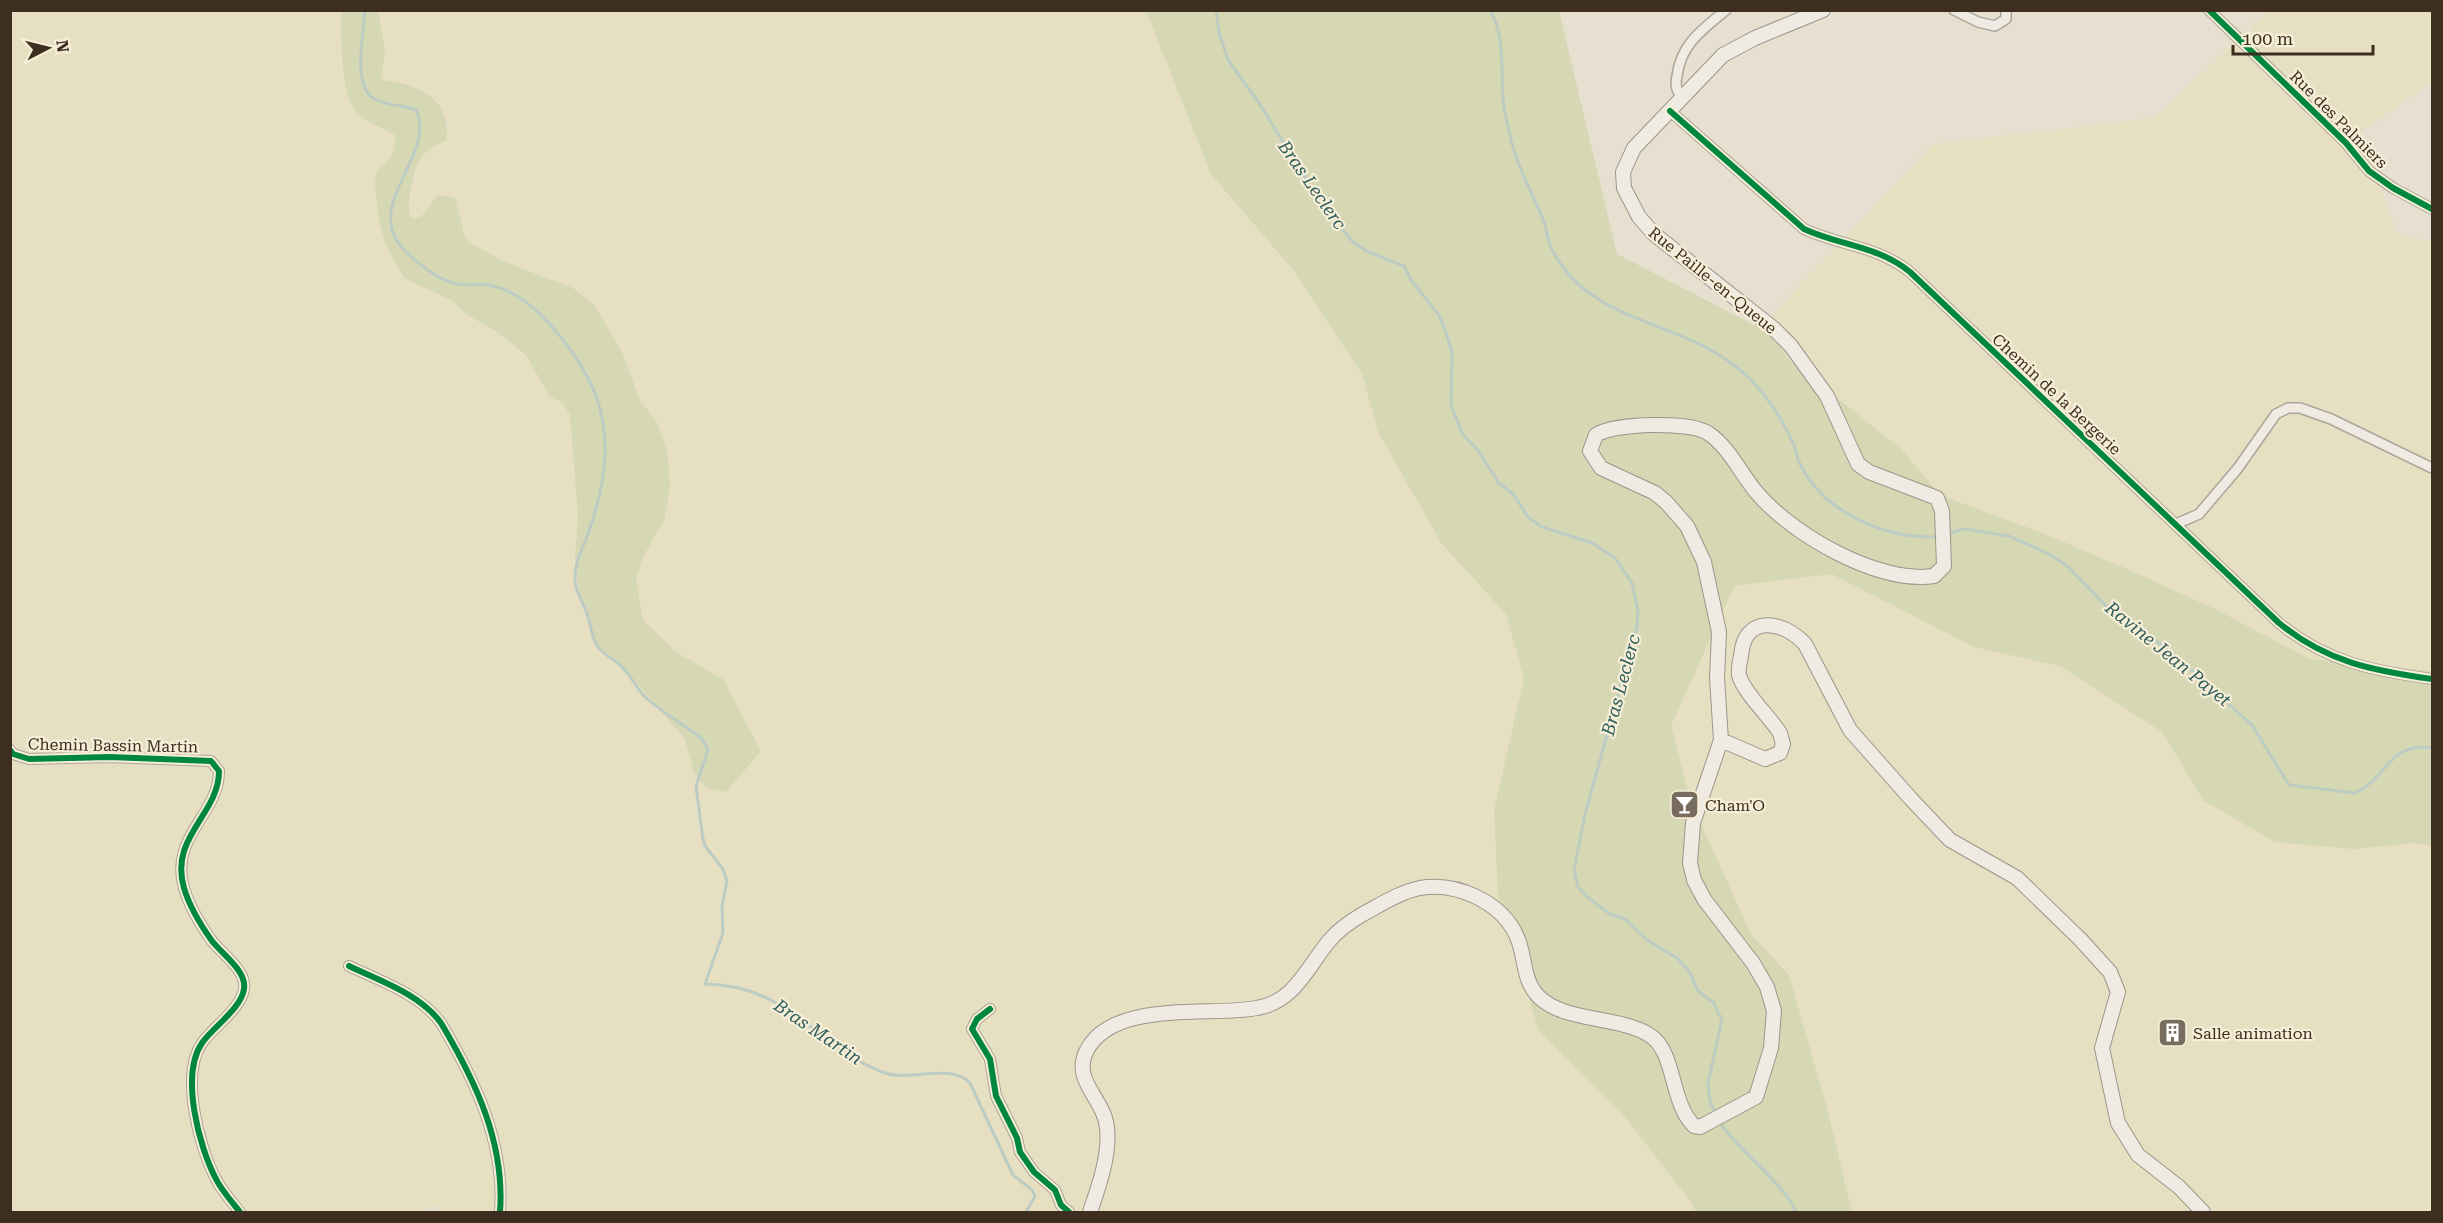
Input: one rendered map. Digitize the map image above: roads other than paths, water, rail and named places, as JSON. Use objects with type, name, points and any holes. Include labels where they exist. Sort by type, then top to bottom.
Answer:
[{"type":"main road","name":"Rue Paille-en-Queue","points":[[1721,740],[1718,678],[1719,632],[1704,562],[1696,541],[1676,512],[1661,497],[1601,468],[1590,451],[1596,435],[1615,427],[1681,426],[1706,431],[1771,508],[1843,555],[1888,573],[1909,578],[1934,576],[1941,572],[1944,566],[1941,503],[1931,494],[1869,472],[1858,464],[1827,396],[1791,346],[1773,328],[1654,234],[1639,217],[1624,188],[1623,172],[1634,148],[1723,55],[1755,38],[1823,10]]},
{"type":"main road","points":[[1090,1212],[1106,1155],[1107,1124],[1084,1077],[1082,1066],[1090,1045],[1102,1032],[1120,1023],[1145,1017],[1177,1012],[1257,1008],[1271,1004],[1291,992],[1330,939],[1344,927],[1383,903],[1419,888],[1438,888],[1466,894],[1490,905],[1503,915],[1518,938],[1530,985],[1539,997],[1550,1004],[1623,1025],[1653,1038],[1666,1057],[1676,1095],[1688,1120],[1700,1127],[1746,1105],[1756,1097],[1774,1031],[1774,1011],[1767,987],[1753,963],[1704,899],[1694,880],[1689,863],[1693,823],[1721,740],[1766,759],[1780,753],[1783,744],[1780,733],[1739,675],[1742,643],[1752,631],[1762,626],[1778,625],[1794,633],[1805,644],[1850,730],[1950,840],[2017,878],[2080,939],[2110,972],[2118,992],[2102,1048],[2118,1123],[2138,1155],[2179,1187],[2203,1212]]},
{"type":"street","points":[[1682,98],[1676,84],[1679,61],[1686,46],[1696,34],[1726,10]]},
{"type":"street","points":[[1954,10],[1978,22],[1995,26],[2006,19],[2006,10]]},
{"type":"street","name":"Rue des Palmiers","points":[[2209,10],[2346,143],[2369,171],[2393,188],[2433,208]]},
{"type":"street","name":"Chemin de la Bergerie","points":[[1670,111],[1804,229],[1828,240],[1876,251],[1893,258],[2279,623],[2305,644],[2377,671],[2433,679]]},
{"type":"street","points":[[2176,524],[2199,514],[2238,468],[2276,414],[2288,408],[2300,408],[2331,419],[2433,468]]},
{"type":"street","name":"Chemin Bassin Martin","points":[[10,750],[13,754],[29,759],[110,758],[211,761],[219,771],[219,786],[186,843],[180,867],[184,891],[211,939],[241,974],[244,989],[235,1006],[212,1029],[196,1051],[193,1068],[194,1112],[202,1147],[216,1179],[240,1212]]},
{"type":"street","points":[[349,966],[421,1003],[433,1012],[441,1023],[487,1112],[498,1155],[500,1212]]},
{"type":"street","points":[[990,1009],[977,1018],[972,1029],[990,1059],[1000,1105],[1017,1137],[1023,1158],[1034,1172],[1055,1190],[1061,1205],[1069,1212]]},
{"type":"waterway","name":"Bras Martin","points":[[365,10],[361,59],[363,83],[368,93],[375,99],[416,110],[420,126],[418,142],[392,207],[391,223],[396,239],[414,260],[440,278],[457,284],[493,286],[522,299],[560,336],[588,378],[596,397],[602,416],[604,435],[603,473],[595,512],[576,567],[575,584],[587,612],[594,640],[602,652],[623,667],[644,696],[702,739],[708,750],[696,786],[703,839],[705,846],[723,869],[727,881],[722,906],[723,933],[705,984],[734,987],[781,1005],[859,1061],[882,1072],[893,1075],[941,1073],[962,1077],[970,1083],[1013,1175],[1032,1190],[1035,1196],[1026,1212]]},
{"type":"waterway","name":"Bras Leclerc","points":[[1216,10],[1219,32],[1228,60],[1259,103],[1321,203],[1351,240],[1366,251],[1404,266],[1411,280],[1439,315],[1452,353],[1451,405],[1463,435],[1478,450],[1498,482],[1514,495],[1528,517],[1542,527],[1592,543],[1615,558],[1632,583],[1638,611],[1637,627],[1585,814],[1574,870],[1578,887],[1587,897],[1610,914],[1625,919],[1647,940],[1677,958],[1689,971],[1698,991],[1713,1002],[1722,1020],[1708,1083],[1710,1102],[1716,1114]]},
{"type":"waterway","name":"Ravine Jean Payet","points":[[1490,10],[1498,30],[1503,104],[1513,146],[1543,219],[1550,245],[1565,270],[1585,290],[1608,305],[1712,350],[1735,366],[1761,391],[1776,412],[1810,480],[1823,496],[1840,509],[1877,528],[1918,536],[1939,537]]},
{"type":"waterway","name":"Ravine Jean Payet","points":[[1948,534],[1964,529],[2009,536],[2051,555],[2068,567],[2105,605],[2169,650],[2252,725],[2289,785],[2355,793],[2375,779],[2397,755],[2418,747],[2432,748]]},
{"type":"waterway","name":"Bras Leclerc","points":[[1718,1120],[1736,1143],[1782,1190],[1796,1212]]},
{"type":"place","name":"Cham'O","points":[[1684,805]]},
{"type":"place","name":"Salle animation","points":[[2172,1033]]}]
